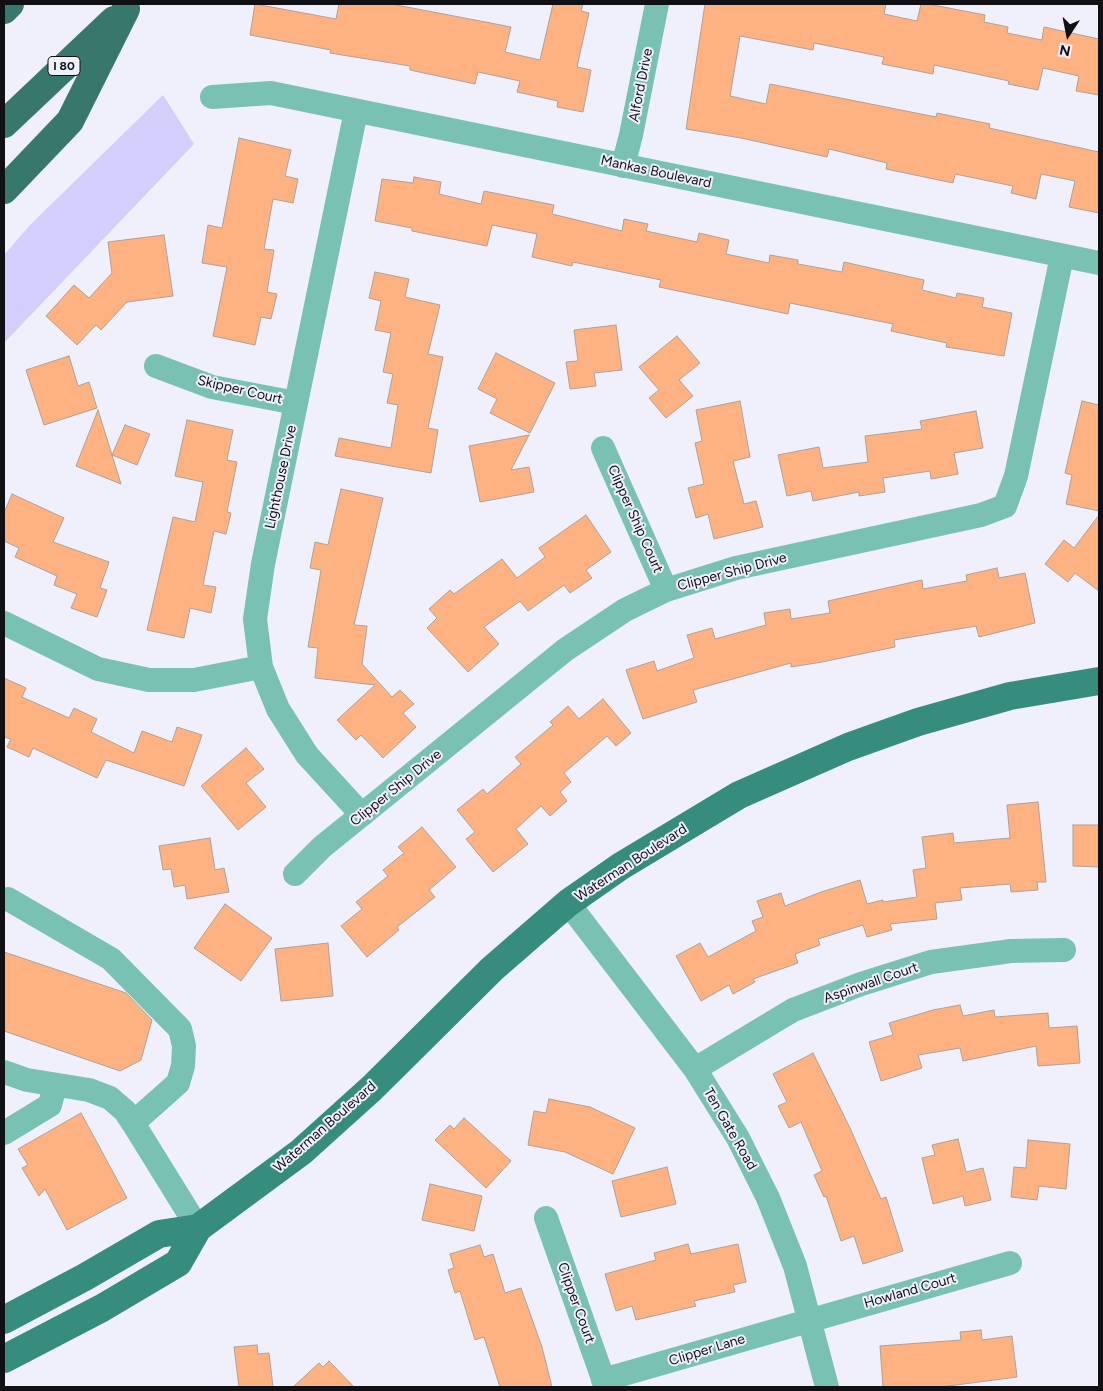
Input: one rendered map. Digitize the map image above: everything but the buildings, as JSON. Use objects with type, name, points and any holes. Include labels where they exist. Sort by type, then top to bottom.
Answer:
[{"type":"highway","points":[[4,10],[10,4]]},
{"type":"highway","points":[[4,190],[70,121],[129,7]]},
{"type":"highway","name":"I 80","points":[[4,124],[129,7]]},
{"type":"main road","name":"Waterman Boulevard","points":[[4,1359],[102,1308],[178,1262],[198,1228],[301,1152],[372,1088],[492,969],[568,903],[621,866],[739,795],[848,747],[918,722],[1010,696],[1099,681]]},
{"type":"main road","name":"Waterman Boulevard","points":[[4,1320],[85,1278],[159,1234],[198,1228]]},
{"type":"street","name":"Alford Drive","points":[[623,166],[657,4]]},
{"type":"street","name":"Mankas Boulevard","points":[[212,97],[271,93],[1099,263]]},
{"type":"street","name":"Lighthouse Drive","points":[[356,111],[263,564],[255,619],[261,667],[278,709],[307,755],[362,815]]},
{"type":"street","name":"Clipper Ship Drive","points":[[295,874],[322,847],[566,650],[624,610],[666,590],[736,568],[981,515],[1004,506],[1016,476],[1062,256]]},
{"type":"street","name":"Skipper Court","points":[[156,366],[212,387],[296,403]]},
{"type":"street","name":"Clipper Ship Court","points":[[603,448],[666,590]]},
{"type":"street","points":[[4,623],[98,669],[149,680],[194,680],[261,667]]},
{"type":"street","points":[[8,899],[112,959],[180,1030],[184,1046],[183,1066],[178,1083],[134,1123]]},
{"type":"street","name":"Ten Gate Road","points":[[568,903],[695,1069],[738,1138],[768,1198],[795,1266],[827,1387]]},
{"type":"street","name":"Aspinwall Court","points":[[695,1069],[793,1010],[860,984],[931,962],[1011,951],[1064,950]]},
{"type":"street","points":[[4,1072],[27,1080],[55,1086],[89,1090],[110,1098],[125,1110],[198,1228]]},
{"type":"street","points":[[4,1133],[50,1105],[55,1086]]},
{"type":"street","name":"Clipper Court","points":[[546,1218],[605,1384]]},
{"type":"street","name":"Howland Court","points":[[810,1319],[1010,1263]]},
{"type":"street","name":"Clipper Lane","points":[[605,1384],[810,1319]]},
{"type":"shaded area","points":[[163,95],[194,144],[4,343],[4,255],[30,225]]}]
